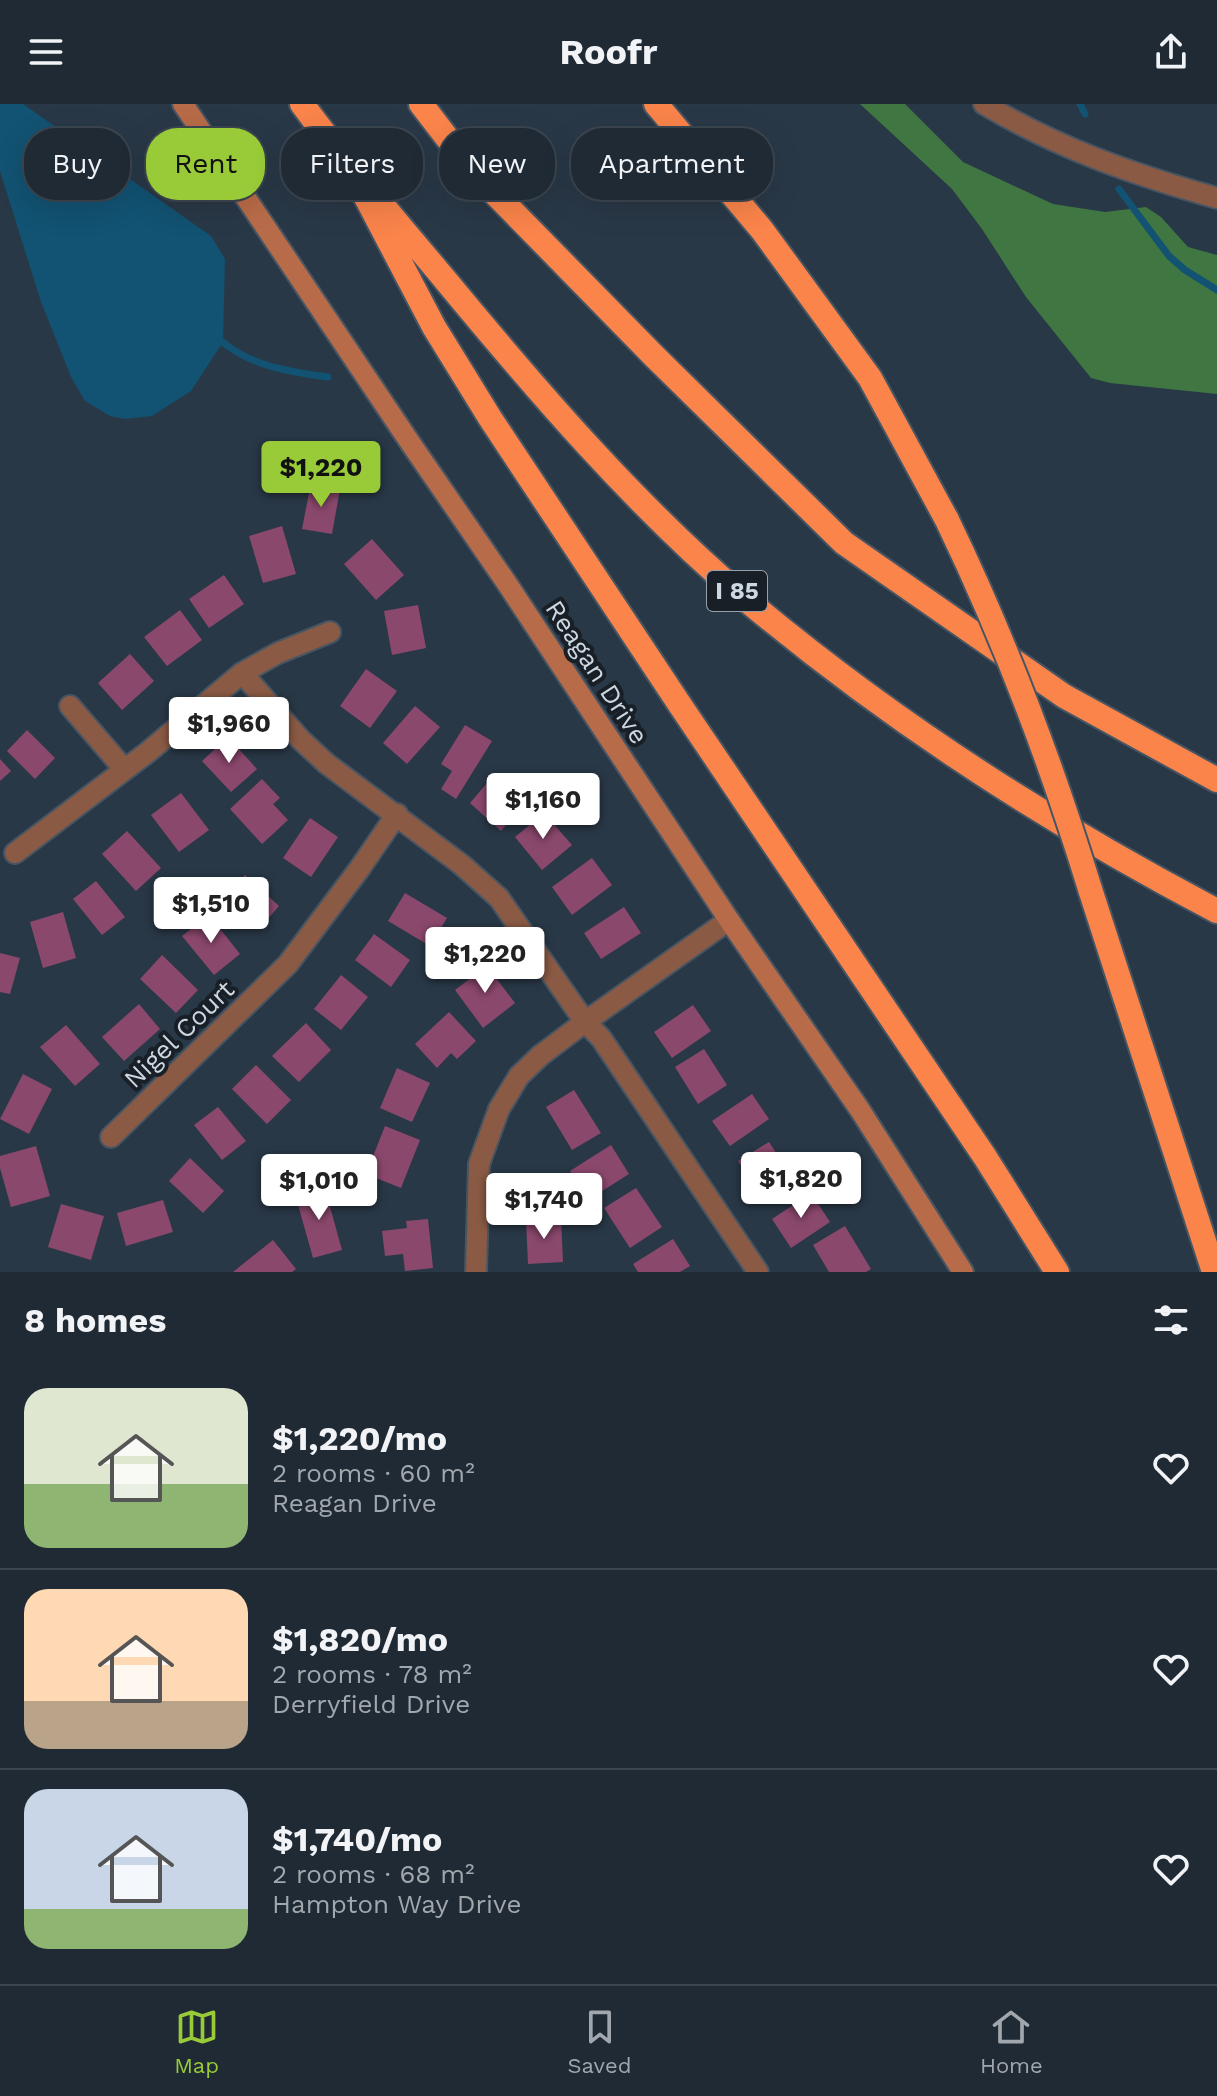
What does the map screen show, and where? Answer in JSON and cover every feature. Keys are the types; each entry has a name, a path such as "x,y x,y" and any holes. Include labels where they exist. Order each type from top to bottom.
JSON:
{"highway":[{"name":"I 85","path":"302,104 321,128"},
{"path":"421,104 471,169 654,356 844,543 1064,696 1217,780"},
{"path":"656,104 762,230 870,378 947,520 987,603 1059,788 1214,1272"},
{"path":"367,200 434,327 490,418 985,1157 1057,1272"},
{"name":"I 85","path":"379,200 492,336 618,476 743,596 879,704 985,776 1099,846 1217,911"}],"street":[{"name":"Reagan Drive","path":"183,104 506,582 729,920 860,1110 963,1272"},
{"path":"984,104 1077,152 1144,178 1217,198"},
{"path":"15,853 242,673 278,653 330,632"},
{"path":"242,673 300,739 327,764 397,814 499,898 585,1022 601,1038 758,1272"},
{"path":"70,706 124,769"},
{"name":"Nigel Court","path":"111,1137 288,964 397,814"},
{"path":"476,1272 479,1164 488,1133 519,1076 585,1022 729,920"}],"green space":[{"path":"860,104 905,104 963,162 1053,204 1105,212 1146,207 1161,217 1188,247 1217,255 1217,394 1110,383 1091,378 1026,297 952,189"}],"water":[{"path":"0,104 23,104 57,128 24,128 24,200 130,200 130,179 146,190 146,200 160,200 211,236 225,259 223,342 191,391 152,416 125,419 110,416 85,401 71,377 41,302 0,171"}],"building":[{"path":"311,483 340,489 332,534 302,529"},
{"path":"282,526 296,574 263,583 249,536"},
{"path":"372,539 404,575 376,600 344,564"},
{"path":"224,575 244,604 209,628 189,599"},
{"path":"418,605 426,648 392,655 384,611"},
{"path":"180,610 202,640 167,666 144,637"},
{"path":"130,654 154,681 122,710 98,683"},
{"path":"366,669 397,691 370,728 340,706"},
{"path":"415,706 440,727 407,764 383,743"},
{"path":"465,725 492,741 456,799 441,789 452,771 441,764"},
{"path":"27,730 55,758 35,779 7,751"},
{"path":"228,737 257,769 231,792 202,761"},
{"path":"0,759 11,771 0,781"},
{"path":"493,776 524,803 501,831 470,803"},
{"path":"262,779 280,798 273,804 288,820 262,844 230,809"},
{"path":"181,793 209,830 179,852 151,815"},
{"path":"544,813 572,845 542,870 515,837"},
{"path":"310,818 338,837 311,877 283,858"},
{"path":"127,831 161,868 136,891 102,854"},
{"path":"592,858 612,885 572,915 552,887"},
{"path":"245,875 279,906 259,929 224,898"},
{"path":"96,881 125,917 102,935 73,899"},
{"path":"405,893 447,918 430,946 388,921"},
{"path":"624,907 641,933 601,959 584,933"},
{"path":"63,912 76,958 43,968 30,922"},
{"path":"209,915 240,954 214,975 182,936"},
{"path":"374,934 410,960 391,987 355,960"},
{"path":"0,953 20,958 10,994 0,992"},
{"path":"162,955 198,990 176,1013 140,979"},
{"path":"493,961 502,974 496,978 515,1003 483,1028 455,990"},
{"path":"341,975 368,997 341,1030 314,1009"},
{"path":"139,1004 160,1029 124,1061 102,1037"},
{"path":"693,1005 711,1031 672,1058 654,1032"},
{"path":"449,1012 476,1041 457,1059 451,1053 437,1068 415,1044"},
{"path":"306,1023 331,1050 299,1082 272,1056"},
{"path":"66,1025 100,1064 75,1086 40,1047"},
{"path":"704,1049 727,1085 698,1104 675,1067"},
{"path":"256,1065 291,1100 267,1124 232,1089"},
{"path":"397,1068 430,1083 412,1122 380,1108"},
{"path":"23,1074 52,1089 29,1134 0,1119"},
{"path":"574,1090 601,1133 572,1150 546,1107"},
{"path":"752,1094 769,1119 730,1146 712,1121"},
{"path":"218,1107 246,1141 222,1160 194,1125"},
{"path":"385,1126 420,1140 401,1188 366,1174"},
{"path":"769,1142 792,1177 761,1197 738,1161"},
{"path":"611,1145 629,1174 588,1200 570,1171"},
{"path":"36,1146 50,1196 11,1207 0,1168 0,1156"},
{"path":"190,1158 224,1191 203,1213 169,1181"},
{"path":"324,1185 342,1250 313,1258 295,1194"},
{"path":"636,1188 662,1227 630,1248 604,1208"},
{"path":"811,1193 830,1222 791,1248 772,1219"},
{"path":"163,1200 173,1232 126,1246 117,1213"},
{"path":"61,1204 104,1216 91,1260 48,1247"},
{"path":"561,1218 563,1262 528,1264 526,1220"},
{"path":"428,1219 433,1268 405,1271 403,1254 385,1256 382,1231 407,1228 406,1221"},
{"path":"845,1226 871,1269 866,1272 829,1272 813,1245"},
{"path":"673,1239 690,1266 680,1272 638,1272 633,1264"},
{"path":"273,1240 296,1269 292,1272 233,1272"}],"waterway":[{"path":"1080,104 1085,114"},
{"path":"1119,189 1169,256 1217,290"},
{"path":"218,338 256,361 284,370 328,377"}]}
